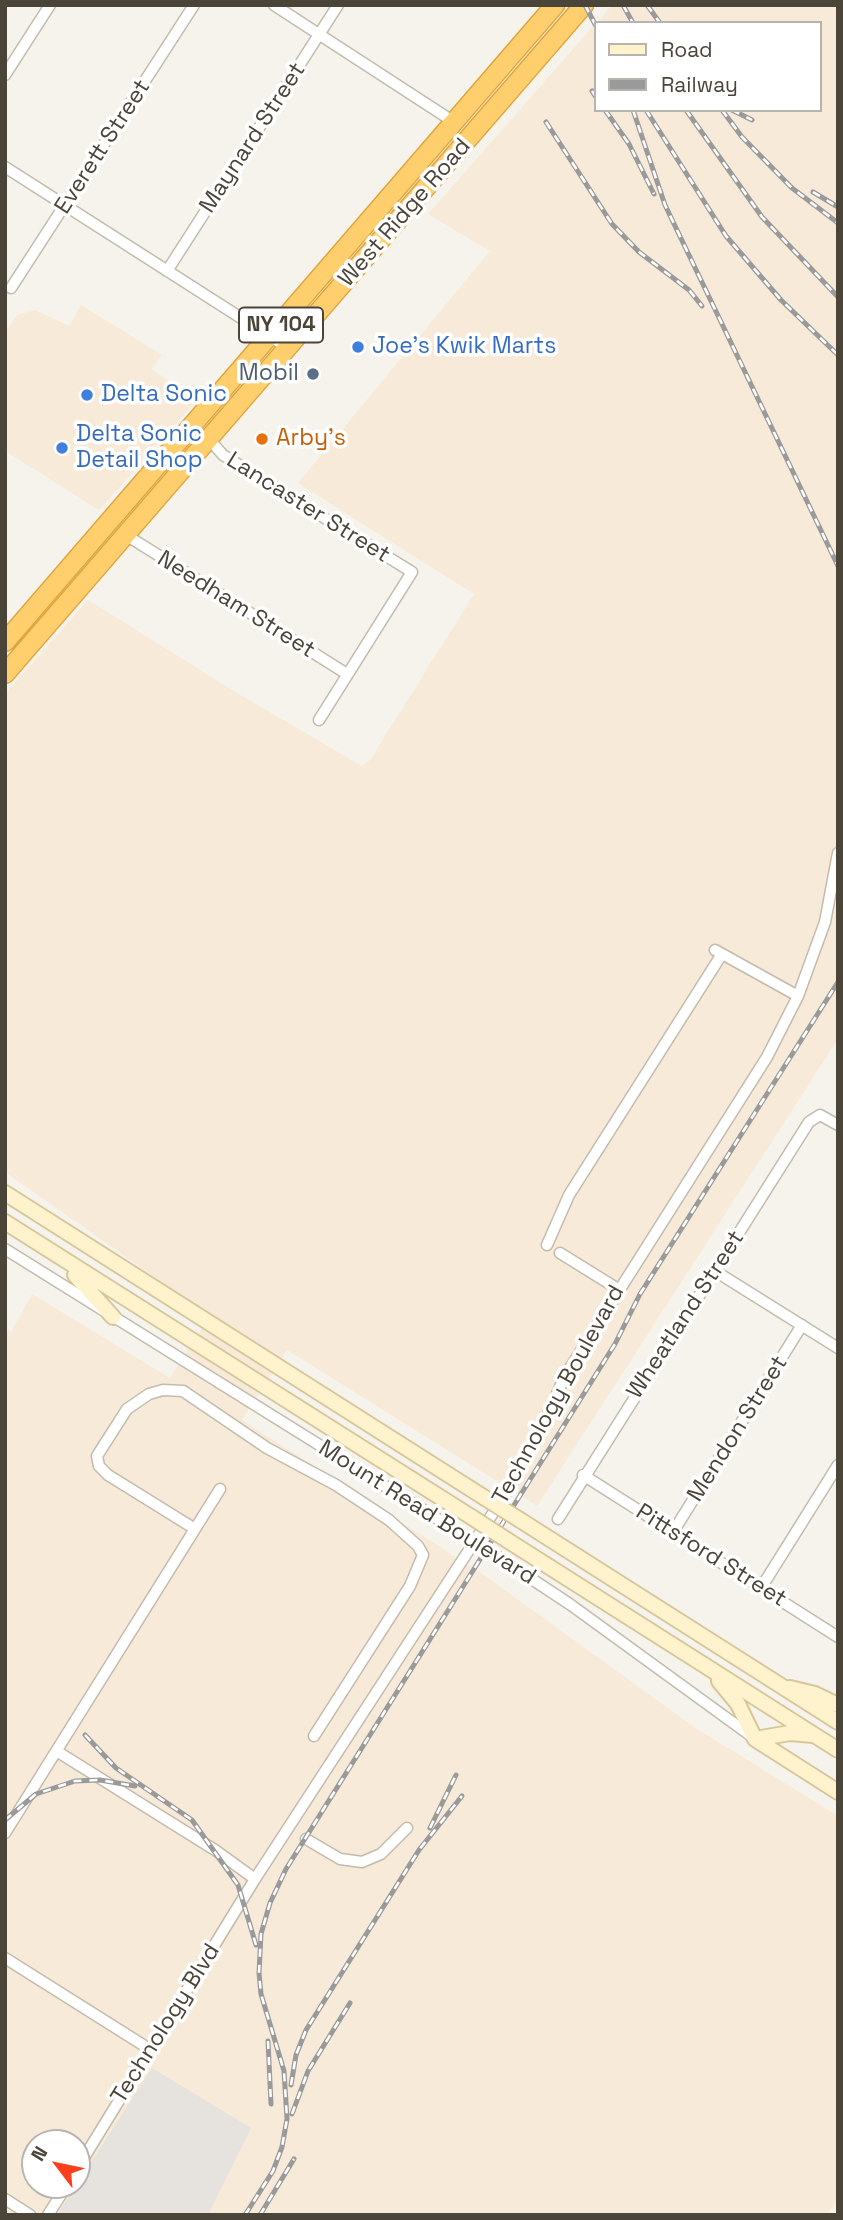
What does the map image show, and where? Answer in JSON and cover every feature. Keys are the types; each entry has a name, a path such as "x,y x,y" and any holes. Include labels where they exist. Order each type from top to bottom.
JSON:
{"highway":[{"name":"West Ridge Road","path":"5,642 555,5"},
{"name":"West Ridge Road","path":"5,674 584,5"}],"main road":[{"name":"Mount Read Boulevard","path":"5,1194 838,1722"},
{"name":"Mount Read Boulevard","path":"5,1222 45,1250 838,1749"},
{"path":"45,1250 82,1282 113,1317"},
{"path":"695,1660 726,1687 738,1703 755,1739 790,1734 814,1735"},
{"path":"776,1684 815,1694 838,1705"},
{"name":"Mount Read Boulevard","path":"755,1739 838,1792"}],"street":[{"path":"5,75 50,5"},
{"name":"Everett Street","path":"11,288 194,5"},
{"path":"274,5 454,122"},
{"name":"Maynard Street","path":"167,271 338,5"},
{"path":"5,167 288,348"},
{"name":"Lancaster Street","path":"208,439 223,455 412,572 347,674"},
{"name":"Needham Street","path":"126,535 347,674"},
{"path":"318,720 347,674"},
{"name":"Technology Boulevard","path":"255,1880 508,1490 539,1434 565,1376 766,1056 798,996 825,922 838,853"},
{"path":"547,1245 569,1195 718,952 798,996"},
{"name":"Wheatland Street","path":"558,1519 583,1475 809,1122 817,1115 838,1125"},
{"name":"Mount Read Boulevard","path":"5,1249 497,1556 571,1605 755,1739"},
{"path":"560,1253 618,1289"},
{"path":"715,1270 838,1348"},
{"name":"Mendon Street","path":"673,1532 802,1325"},
{"path":"195,1529 108,1475 99,1466 97,1456 127,1409 149,1394 163,1390 183,1391 267,1448 349,1493 389,1520 418,1546 423,1555 410,1586 314,1736"},
{"path":"761,1588 838,1465"},
{"name":"Pittsford Street","path":"583,1475 838,1637"},
{"path":"5,1833 220,1489"},
{"path":"58,1752 215,1850 255,1880"},
{"path":"306,1839 340,1859 362,1862 381,1854 407,1828"},
{"name":"Technology Blvd","path":"91,2146 255,1880"},
{"path":"5,1958 151,2050"},
{"path":"5,2199 30,2215"},
{"path":"48,2215 58,2199"}],"shaded area":[{"path":"612,5 838,5 838,1039 537,1506 287,1350 242,1420 487,1577 694,1727 838,1816 838,2197 827,2215 5,2215 5,1329 11,1332 32,1294 170,1378 210,1316 5,1172 5,694 88,600 232,690 362,766 370,760 474,594 298,483 490,251 428,214 594,25 594,112 822,112 822,21 599,21"},
{"name":"Delta Sonic","path":"81,305 162,355 152,369 196,401 99,510 5,451 5,332 17,315 35,310 69,326"},
{"path":"152,2068 251,2128 208,2215 57,2215 67,2199 91,2199 91,2162"}],"railway":[{"path":"585,5 594,22"},
{"path":"623,5 632,21"},
{"path":"647,5 659,21"},
{"path":"606,112 629,144 654,194"},
{"path":"634,112 665,205 838,566"},
{"path":"647,112 726,236 781,300 838,355"},
{"path":"687,112 762,217 838,297"},
{"path":"723,112 742,137 792,188 838,223"},
{"path":"736,112 752,120"},
{"path":"546,122 612,224 639,252 689,290 702,306"},
{"path":"813,192 838,207"},
{"path":"245,2215 273,2171 282,2147 287,2119 284,2071 261,1994 259,1973 261,1934 270,1903 286,1869 615,1344 640,1294 838,982"},
{"path":"85,1735 116,1768 192,1820 238,1885 256,1945"},
{"path":"430,1828 456,1775"},
{"path":"5,1820 36,1794 75,1781 100,1780 135,1786"},
{"path":"291,2085 296,2055 306,2030 419,1850 462,1796"},
{"path":"292,2114 308,2071 350,2003"},
{"path":"268,2041 271,2104"},
{"path":"260,2215 294,2159"}],"place":[{"name":"Joe's Kwik Marts","path":"358,347"},
{"name":"Mobil","path":"313,374"},
{"name":"Delta Sonic","path":"87,395"},
{"name":"Arby's","path":"262,439"},
{"name":"Delta Sonic Detail Shop","path":"62,448"}]}
